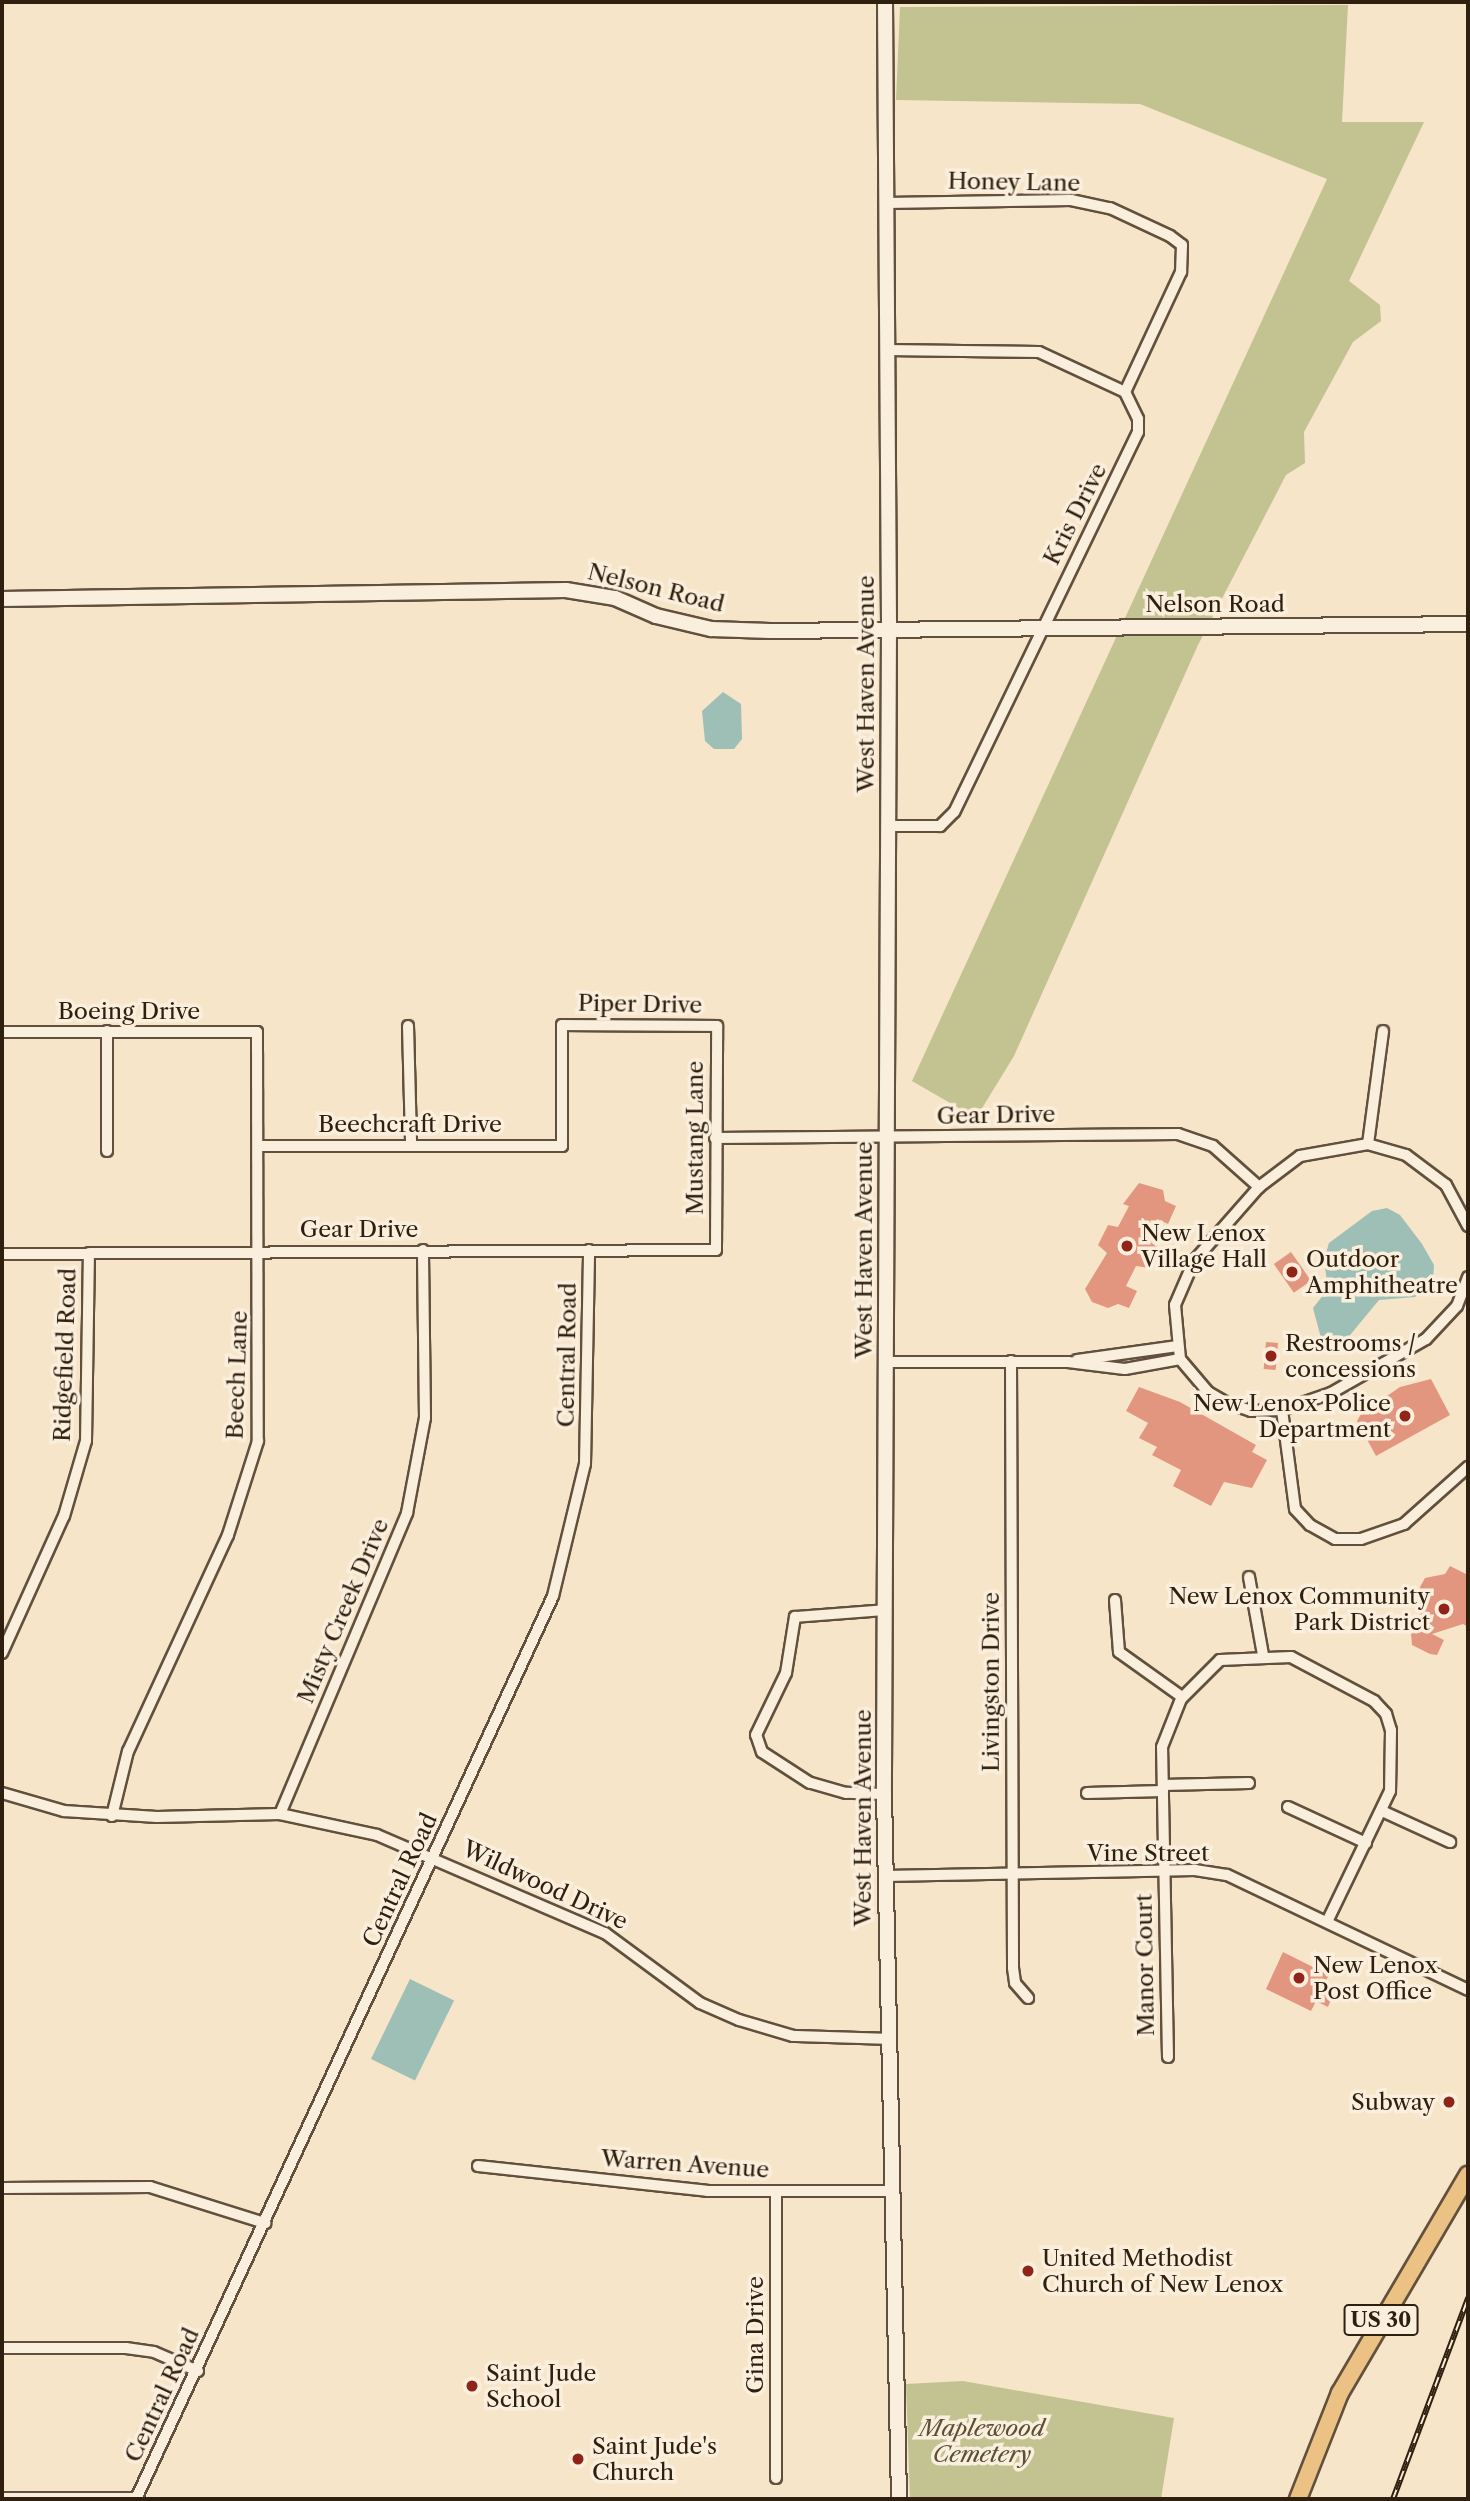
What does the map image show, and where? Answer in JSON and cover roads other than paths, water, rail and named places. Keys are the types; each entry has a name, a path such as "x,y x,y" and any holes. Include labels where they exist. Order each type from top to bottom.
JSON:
{"main road":[{"name":"US 30","path":"1298,2499 1340,2393 1468,2175"}],"street":[{"name":"West Haven Avenue","path":"885,2 889,629 884,1794 889,2191 899,2499"},
{"name":"Honey Lane","path":"886,202 1071,200 1110,208 1170,236 1182,246 1181,272 1125,392"},
{"path":"887,351 1039,352 1125,392"},
{"name":"Kris Drive","path":"888,826 940,826 954,812 1039,628 1138,432 1135,405 1125,392"},
{"name":"Nelson Road","path":"2,598 566,590 615,598 710,629 1468,624"},
{"name":"Piper Drive","path":"562,1146 562,1025 717,1026"},
{"path":"408,1026 411,1144"},
{"name":"Mustang Lane","path":"716,1250 717,1026"},
{"path":"107,1031 107,1151"},
{"path":"1368,1144 1383,1031"},
{"name":"Boeing Drive","path":"2,1032 257,1032"},
{"name":"Beech Lane","path":"112,1816 128,1751 228,1535 254,1463 261,1397 257,1032"},
{"name":"Gear Drive","path":"715,1138 1178,1134 1213,1146 1259,1187"},
{"path":"1468,1225 1456,1196 1406,1155 1368,1144 1300,1156 1259,1187 1185,1277 1175,1305 1180,1359 1208,1392 1227,1403 1251,1411 1282,1410 1331,1393 1426,1339 1457,1306 1468,1277"},
{"name":"Beechcraft Drive","path":"259,1146 562,1146"},
{"path":"1456,1196 1468,1197"},
{"name":"Gear Drive","path":"2,1254 260,1250 716,1250"},
{"name":"Misty Creek Drive","path":"280,1814 407,1513 425,1418 423,1250"},
{"name":"Central Road","path":"136,2498 198,2371 553,1596 568,1548 588,1418 589,1250"},
{"name":"Ridgefield Road","path":"2,1653 64,1516 86,1441 89,1253"},
{"path":"1068,1362 1178,1346"},
{"path":"886,1362 1068,1362 1125,1369 1180,1359"},
{"name":"Livingston Drive","path":"1011,1361 1013,1968 1015,1983 1028,1998"},
{"path":"1282,1410 1295,1509 1310,1525 1335,1539 1361,1539 1404,1524 1468,1467"},
{"path":"1249,1577 1264,1655"},
{"path":"1115,1600 1119,1652 1182,1696 1220,1660 1264,1655 1291,1657 1374,1701 1386,1714 1392,1776 1382,1811 1327,1922"},
{"path":"884,1794 846,1793 810,1783 762,1752 756,1735 786,1674 795,1617 886,1610"},
{"name":"Manor Court","path":"1168,2057 1162,1747 1182,1696"},
{"path":"1087,1793 1249,1783"},
{"name":"Wildwood Drive","path":"2,1793 64,1811 112,1816 280,1814 377,1835 435,1856 605,1933 700,2003 739,2020 793,2036 887,2039"},
{"path":"1287,1807 1366,1843"},
{"path":"1382,1811 1450,1842"},
{"name":"Vine Street","path":"885,1875 1164,1871 1227,1875 1468,1990"},
{"name":"Warren Avenue","path":"478,2165 708,2191 889,2191"},
{"path":"2,2188 150,2187 265,2223"},
{"name":"Gina Drive","path":"776,2193 776,2478"},
{"path":"2,2348 126,2348 154,2352 198,2371"},
{"path":"2,2498 136,2498"}],"water":[{"path":"723,692 741,704 742,739 734,749 714,749 705,741 702,711"},
{"path":"1387,1208 1400,1215 1422,1244 1434,1265 1433,1280 1415,1297 1379,1300 1346,1340 1321,1338 1313,1308 1328,1289 1324,1260 1329,1243 1372,1211"},
{"path":"410,1979 454,2000 415,2080 371,2059"}],"railway":[{"path":"1393,2499 1468,2298"}],"place":[{"name":"New Lenox Village Hall","path":"1127,1246"},
{"name":"Outdoor Amphitheatre","path":"1292,1272"},
{"name":"Restrooms / concessions","path":"1271,1356"},
{"name":"New Lenox Police Department","path":"1405,1416"},
{"name":"New Lenox Community Park District","path":"1444,1609"},
{"name":"New Lenox Post Office","path":"1299,1978"},
{"name":"Subway","path":"1449,2102"},
{"name":"United Methodist Church of New Lenox","path":"1028,2271"},
{"name":"Saint Jude School","path":"472,2386"},
{"name":"Saint Jude's Church","path":"578,2459"}],"park label":[{"name":"Maplewood Cemetery","path":"982,2441"}]}
